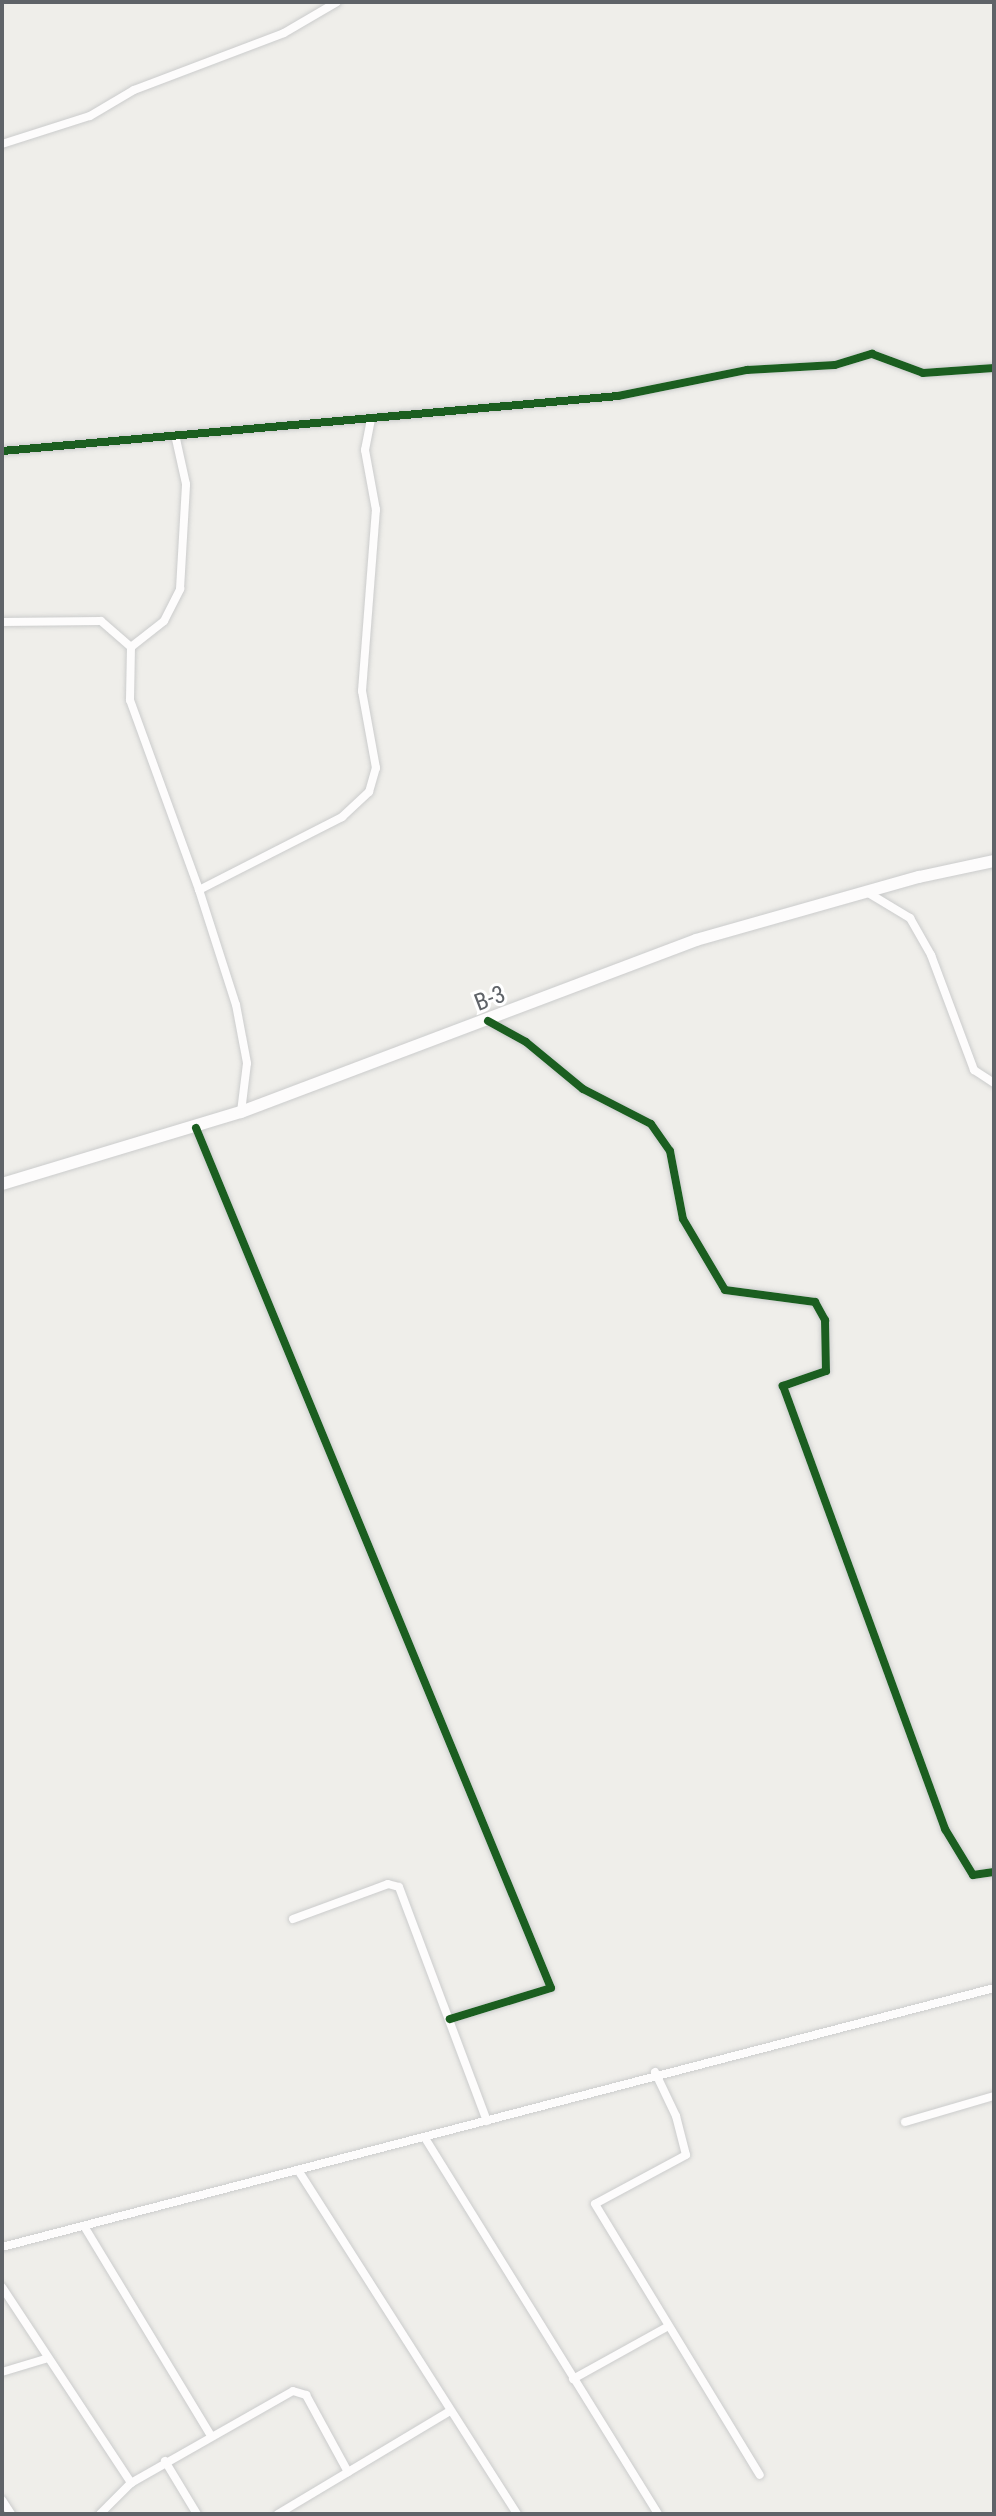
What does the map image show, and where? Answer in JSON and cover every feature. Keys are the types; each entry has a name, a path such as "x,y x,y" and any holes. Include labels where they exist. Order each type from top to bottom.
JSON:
{"main road":[{"name":"B-3","path":"2,1184 196,1128 488,1021 696,940 870,894 919,877 994,861"}],"street":[{"path":"2,144 90,116 134,90 284,33 337,2"},
{"path":"2,451 176,439 618,396 747,370 803,371 872,354 923,373 994,368"},
{"path":"199,890 277,853 306,831 342,817 369,792 376,768 362,691 376,510 365,450 371,418"},
{"path":"131,647 164,621 180,589 186,484 176,439"},
{"path":"2,622 101,621 131,647"},
{"path":"131,647 130,700 199,890 236,1005 247,1063 241,1112"},
{"path":"870,894 910,918 931,955 974,1070 994,1083"},
{"path":"488,1021 526,1042 583,1089 651,1124 670,1151 683,1219 725,1290 815,1302 825,1320 826,1371 783,1386 945,1829 973,1875 994,1872"},
{"path":"196,1128 551,1988 450,2019"},
{"path":"293,1919 388,1884 399,1887 487,2121"},
{"path":"2,2247 425,2138 655,2072 994,1988"},
{"path":"655,2072 676,2116 686,2155 595,2204 667,2327 760,2475"},
{"path":"905,2122 994,2096"},
{"path":"425,2138 658,2514"},
{"path":"298,2170 517,2514"},
{"path":"84,2226 211,2436"},
{"path":"2,2287 45,2359 131,2483"},
{"path":"573,2379 667,2327"},
{"path":"2,2372 45,2359"},
{"path":"100,2514 131,2483 165,2461 301,2391 348,2472"},
{"path":"278,2514 450,2411"},
{"path":"165,2461 197,2514"},
{"path":"2,2500 11,2514"}],"cycle path":[{"path":"2,451 618,396 747,370 835,365 872,354 923,373 994,368"},
{"path":"488,1021 526,1042 583,1089 651,1124 670,1151 683,1219 725,1290 815,1302 825,1320 826,1371 783,1386 945,1829 973,1875 994,1872"},
{"path":"196,1128 551,1988 450,2019"}]}
